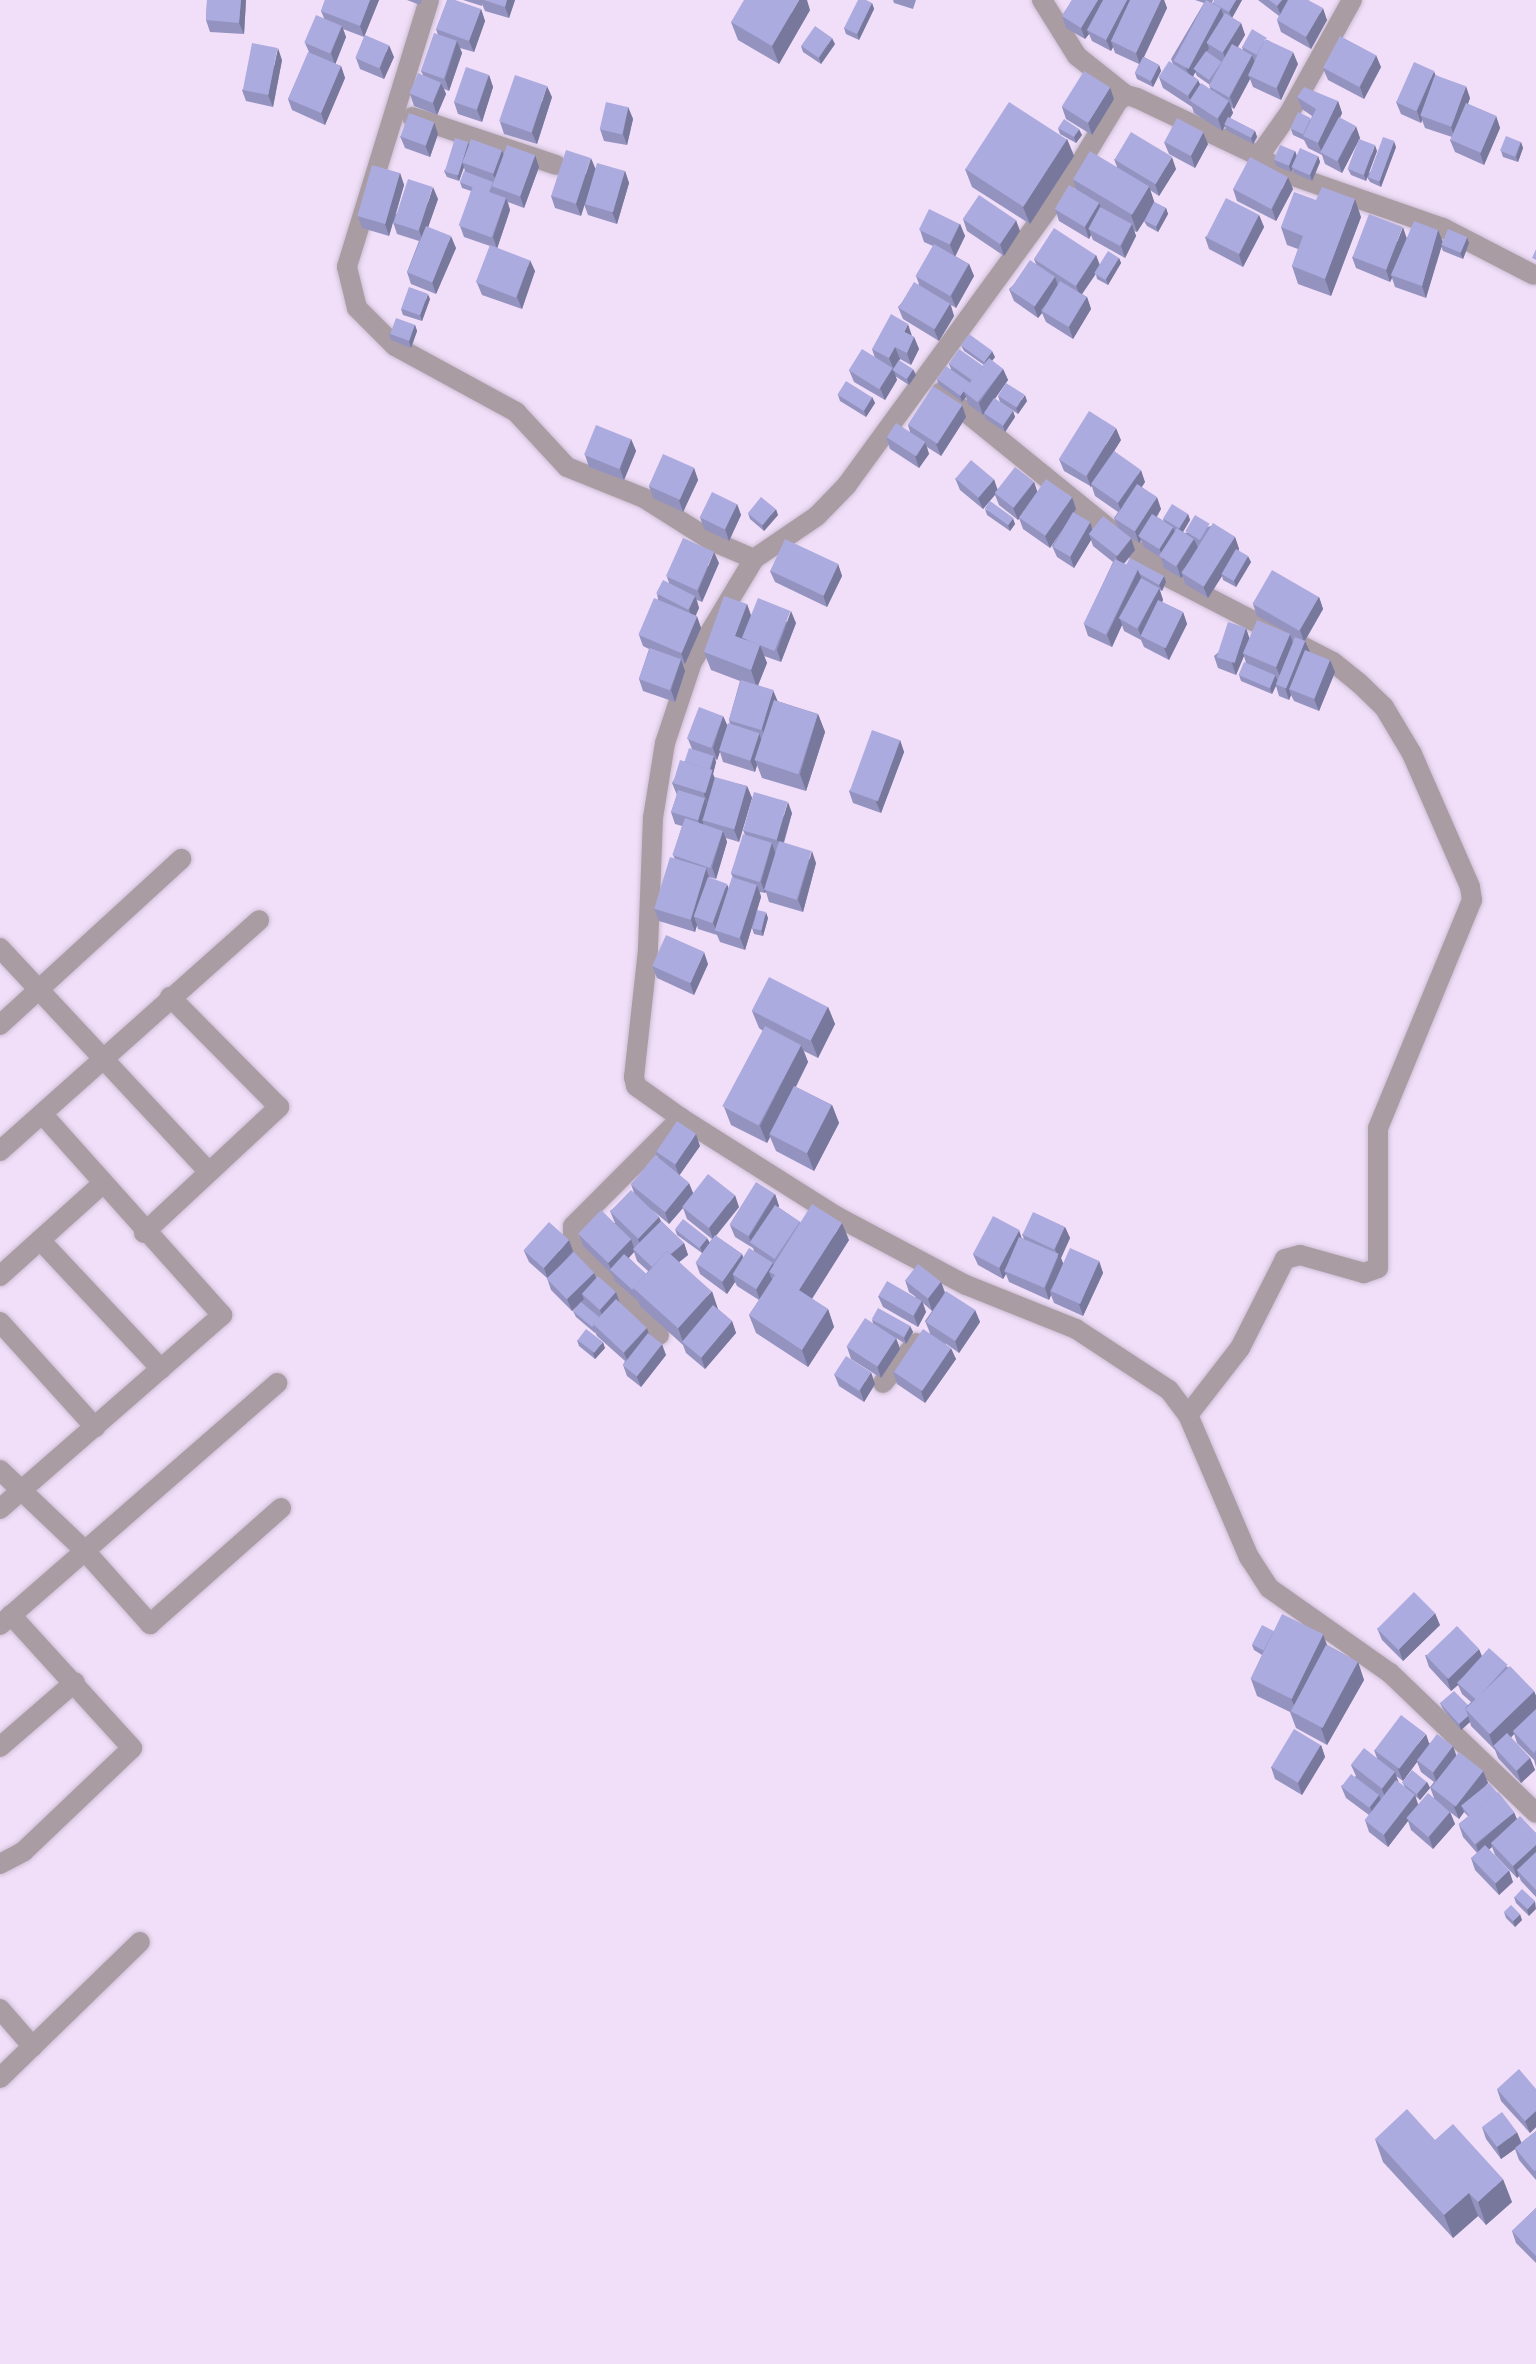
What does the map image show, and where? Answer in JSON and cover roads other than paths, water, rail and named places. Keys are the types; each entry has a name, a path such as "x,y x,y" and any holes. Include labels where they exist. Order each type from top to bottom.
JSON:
{"street":[{"path":"429,0 347,267 350,294 366,321 395,346 448,379 516,412 567,467 644,498 712,541 754,559"},
{"path":"1042,0 1077,56 1126,95 1259,156 1282,172 1443,228 1534,275"},
{"path":"1259,156 1290,112 1352,0"},
{"path":"1126,95 924,381 832,503 754,559 686,677 665,743 653,818 648,950 634,1077 636,1086 836,1216 966,1285 1087,1336 1169,1390 1188,1415 1249,1557 1269,1588 1390,1673 1536,1813"},
{"path":"394,111 556,165"},
{"path":"924,381 981,421 1170,578 1333,662 1358,682 1384,707 1412,754 1470,887 1472,900 1378,1128 1378,1268 1364,1273 1300,1255 1285,1259 1240,1348 1188,1415"},
{"path":"0,1025 181,859"},
{"path":"0,1151 259,920"},
{"path":"0,948 102,1061 209,1172"},
{"path":"144,1233 279,1107 170,997"},
{"path":"0,1509 222,1315 101,1185 42,1114"},
{"path":"659,1335 573,1236 573,1226 681,1118"},
{"path":"0,1276 101,1185"},
{"path":"40,1240 161,1369"},
{"path":"947,1304 966,1285"},
{"path":"0,1322 95,1427"},
{"path":"883,1383 928,1329"},
{"path":"0,1864 24,1851 132,1748 75,1682 6,1620 277,1383"},
{"path":"0,1470 85,1551 150,1624 281,1508"},
{"path":"0,1747 75,1682"},
{"path":"0,2078 140,1942"},
{"path":"0,2009 33,2047"}]}
